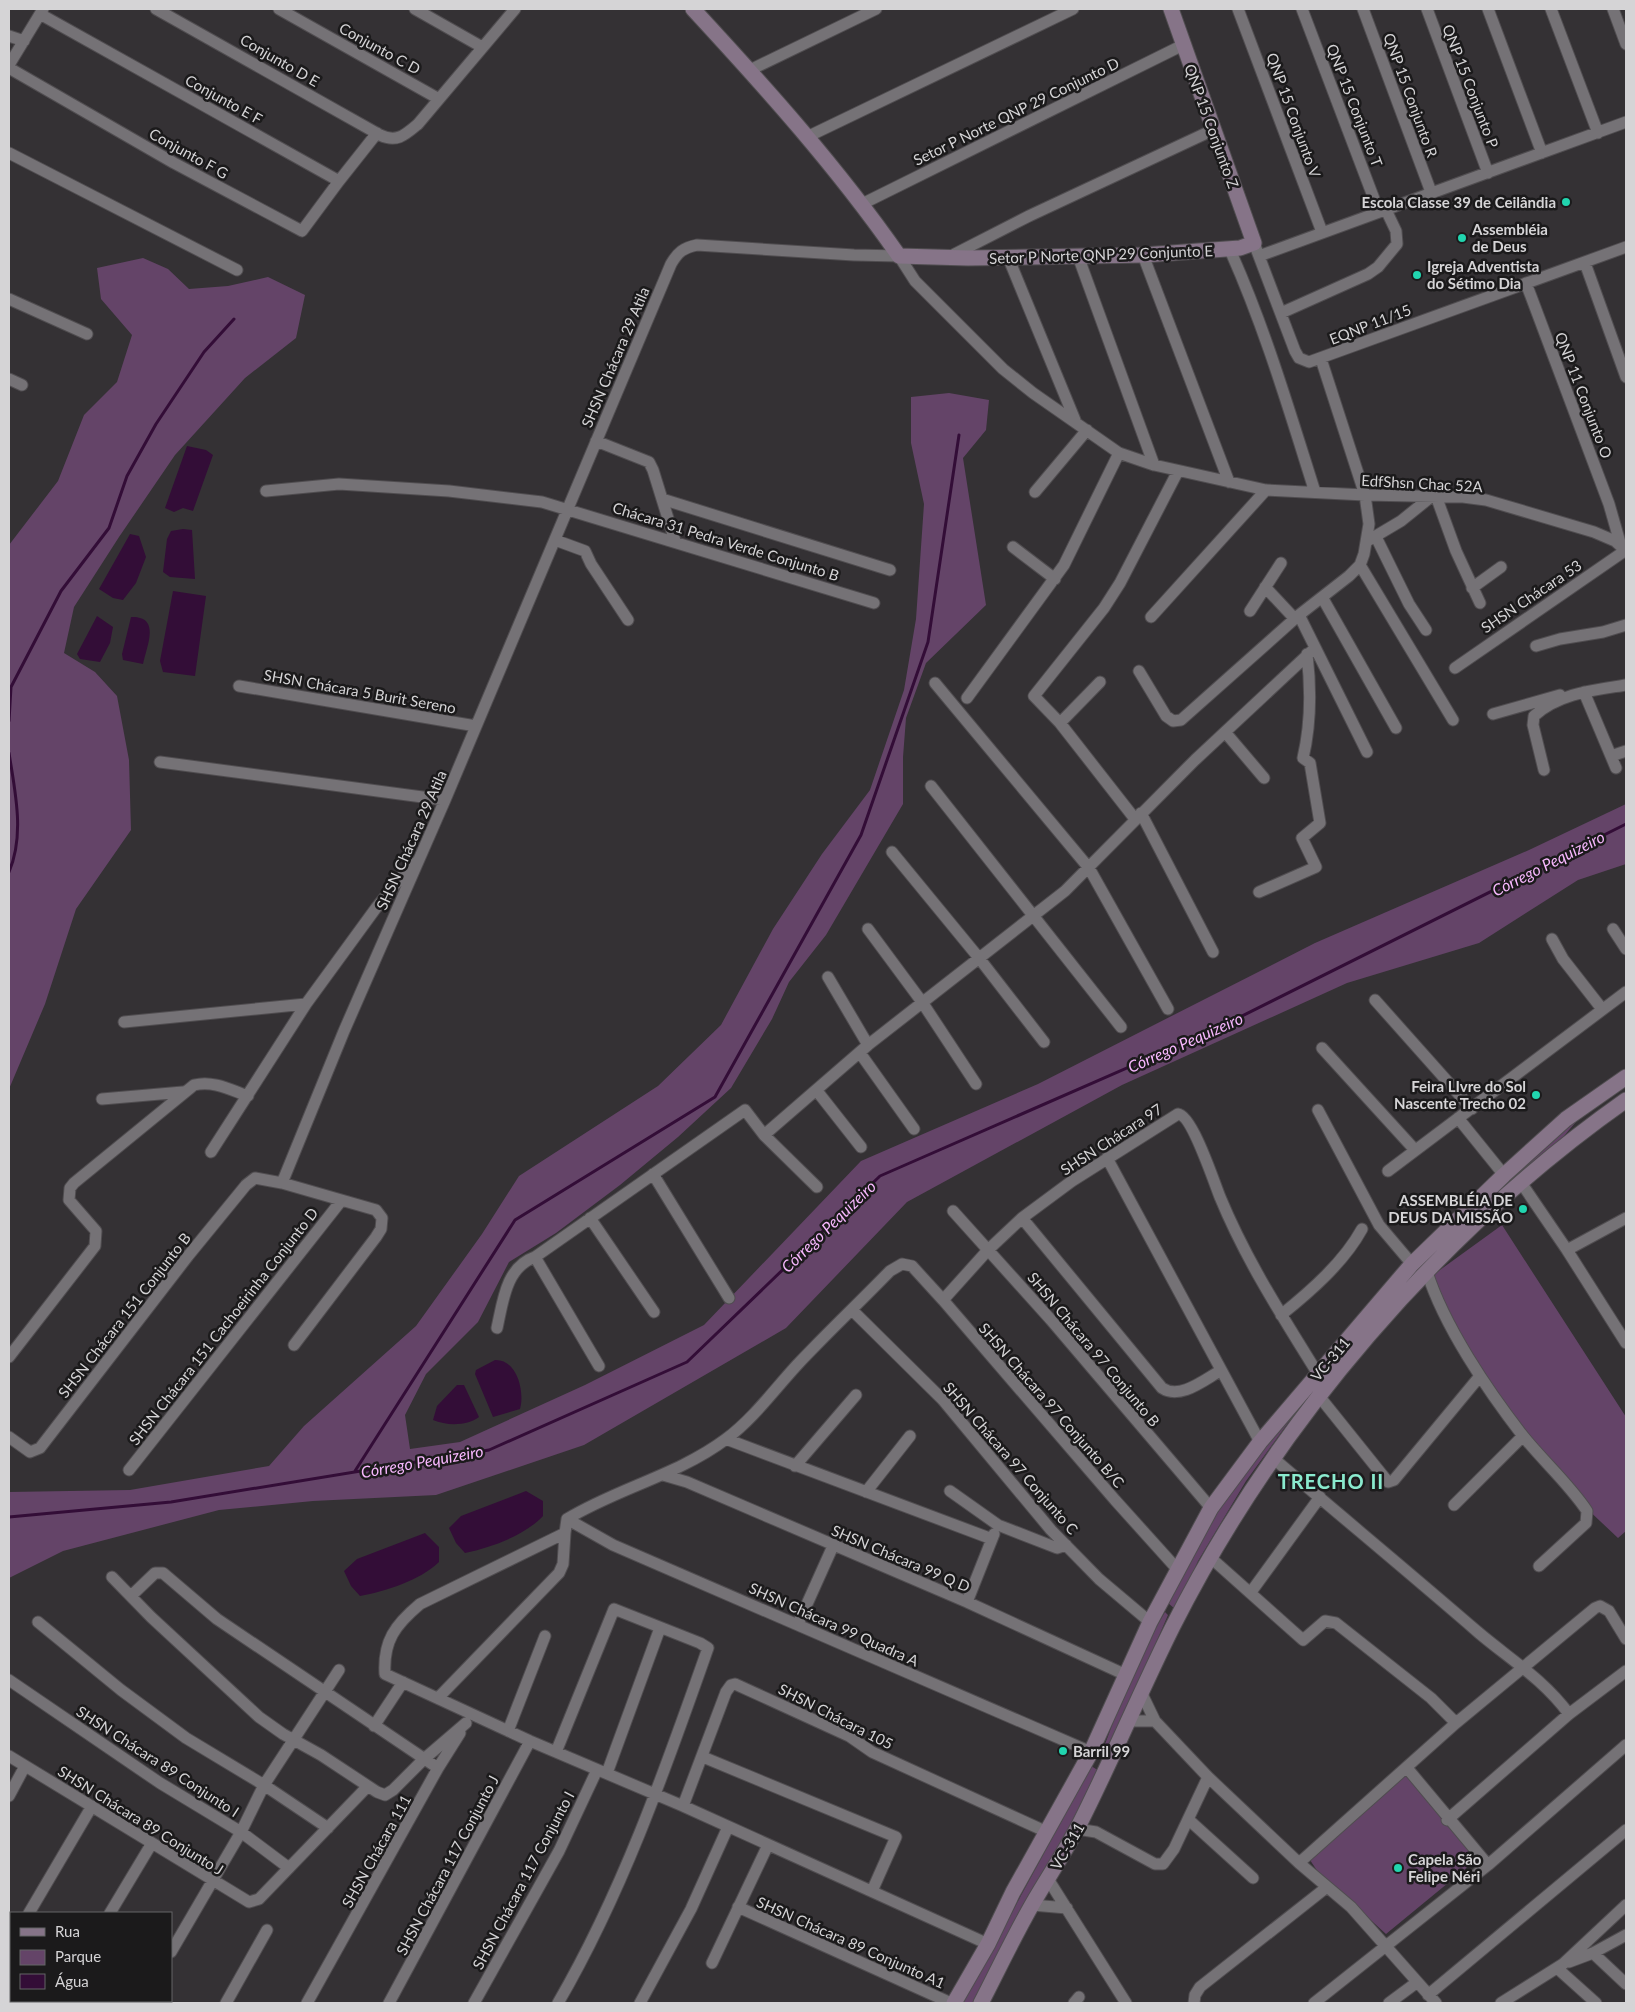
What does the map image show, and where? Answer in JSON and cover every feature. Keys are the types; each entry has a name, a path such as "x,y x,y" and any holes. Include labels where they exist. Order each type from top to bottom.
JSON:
{"main road":[{"path":"693,9 808,136 862,204 899,256"},
{"name":"QNP 15 Conjunto Z","path":"1171,9 1257,250"},
{"name":"Setor P Norte QNP 29 Conjunto E","path":"899,256 947,258 1143,255 1257,250"},
{"path":"1620,1081 1624,1102"},
{"name":"VC-311","path":"952,2003 988,1944 1012,1892 1091,1752 1153,1616 1211,1508 1260,1442 1412,1264 1504,1175 1566,1119 1620,1081"},
{"name":"VC-311","path":"982,2001 1032,1905 1077,1829 1130,1721 1173,1626 1211,1558 1274,1458 1319,1396 1427,1272 1471,1226 1520,1181 1571,1140 1624,1102"},
{"path":"1153,1616 1164,1608 1171,1611 1175,1618 1173,1626"},
{"path":"1091,1752 1095,1764 1101,1768 1110,1762"},
{"path":"968,1978 975,1971 986,1970 988,1974 982,2001"}],"street":[{"name":"Conjunto D E","path":"156,9 389,139 403,137 440,99"},
{"name":"Conjunto C D","path":"279,9 440,99"},
{"path":"415,9 482,48"},
{"path":"440,99 515,9"},
{"path":"750,70 876,9"},
{"path":"808,136 1073,9"},
{"name":"QNP 15 Conjunto V","path":"1238,9 1322,232"},
{"name":"QNP 15 Conjunto T","path":"1302,9 1383,211"},
{"name":"QNP 15 Conjunto R","path":"1363,9 1431,192"},
{"name":"QNP 15 Conjunto P","path":"1427,9 1488,173"},
{"path":"1488,9 1542,153"},
{"path":"1551,9 1598,133"},
{"path":"1613,9 1626,44"},
{"path":"9,66 42,12"},
{"name":"Conjunto E F","path":"42,12 339,181"},
{"path":"9,36 24,41"},
{"name":"Setor P Norte QNP 29 Conjunto D","path":"862,204 1183,45"},
{"name":"Conjunto F G","path":"9,66 174,163 302,231 339,181"},
{"path":"1426,630 1408,604 1372,538 1365,495 1321,359 1309,362 1300,358 1257,250 1322,232 1383,211 1626,122"},
{"name":"Setor P Norte QNP 29 Conjunto E","path":"947,258 1029,216 1213,130"},
{"path":"339,181 377,133"},
{"path":"9,153 237,270"},
{"path":"1281,313 1368,274 1378,267 1397,244 1396,231 1383,211"},
{"name":"SHSN Chácara 29 Atila","path":"282,1184 344,1031 445,800 596,441 678,252 697,245 854,256 899,256"},
{"name":"EQNP 11/15","path":"1321,359 1626,247"},
{"path":"1230,250 1246,284 1315,492"},
{"path":"1143,255 1229,482"},
{"name":"EdfShsn Chac 52A","path":"899,256 915,281 1004,369 1033,393 1119,453 1154,465 1266,490 1434,496 1486,500 1594,532 1625,550"},
{"path":"1078,256 1154,465"},
{"path":"1008,257 1075,421"},
{"path":"1585,263 1626,377"},
{"name":"QNP 11 Conjunto O","path":"1526,284 1625,550"},
{"path":"9,299 88,334"},
{"path":"9,379 22,385"},
{"path":"1035,492 1087,430"},
{"path":"596,441 648,462 653,470 674,541"},
{"path":"967,698 1056,579 1119,453"},
{"path":"1178,471 1120,583 1034,696 1060,723 1138,816 1214,952"},
{"path":"266,491 339,484 379,486 485,494 542,502 568,508"},
{"path":"1151,617 1266,490"},
{"path":"1140,670 1166,716 1173,722 1177,721 1190,713 1297,616 1360,565 1372,538 1401,521 1434,496 1480,603"},
{"path":"662,499 890,570"},
{"name":"Chácara 31 Pedra Verde Conjunto B","path":"568,508 874,603"},
{"path":"555,540 585,551 591,564 628,620"},
{"path":"1013,547 1056,579"},
{"name":"SHSN Chácara 53","path":"1455,668 1625,550"},
{"path":"1250,611 1281,563"},
{"path":"1360,565 1453,720"},
{"path":"1472,588 1501,567"},
{"path":"1265,587 1297,616 1311,651 1368,752"},
{"path":"1322,597 1396,728"},
{"path":"1536,646 1560,639 1603,632 1626,625"},
{"path":"764,1135 864,1049 1089,868 1138,816 1311,651"},
{"path":"1259,892 1316,867 1302,838 1320,824 1310,763 1303,758 1308,729 1311,651"},
{"path":"1060,723 1100,682"},
{"path":"935,683 1089,868 1168,1009"},
{"path":"1544,770 1533,725 1534,716 1569,696 1626,685"},
{"name":"SHSN Chácara 5 Burit Sereno","path":"239,686 476,726"},
{"path":"1584,692 1616,768"},
{"path":"1493,714 1557,694 1569,696"},
{"path":"1225,732 1264,778"},
{"path":"1611,756 1626,751"},
{"path":"160,762 445,800"},
{"path":"931,786 1034,914 1121,1027"},
{"path":"211,1152 306,1004 376,908 422,852"},
{"path":"892,852 979,958 1044,1042"},
{"path":"868,928 922,1002 976,1084"},
{"path":"1613,928 1626,949"},
{"path":"1552,939 1563,960 1602,1009"},
{"path":"828,977 864,1049 914,1129"},
{"path":"1388,1172 1626,992"},
{"path":"1375,1000 1472,1109"},
{"path":"124,1022 306,1004"},
{"path":"1322,1048 1415,1150"},
{"path":"9,1357 92,1253 97,1238 96,1231 71,1204 68,1194 70,1188 183,1092 204,1082 248,1096"},
{"path":"818,1090 861,1147"},
{"path":"102,1099 183,1092"},
{"path":"497,1328 509,1281 515,1269 521,1263 535,1257 745,1110 764,1135 817,1187"},
{"path":"1318,1110 1379,1225 1412,1264"},
{"name":"SHSN Chácara 97","path":"943,1300 988,1250 1022,1218 1107,1158 1174,1115 1184,1116 1198,1141 1250,1264 1318,1374"},
{"path":"1458,1118 1504,1175"},
{"path":"1107,1158 1220,1371 1260,1442"},
{"path":"653,1174 729,1298"},
{"name":"SHSN Chácara 151 Conjunto B","path":"9,1437 33,1452 40,1448 188,1256 246,1185 255,1178 282,1184"},
{"path":"1520,1181 1567,1250 1626,1343"},
{"path":"282,1184 376,1210 382,1218 381,1229 294,1344"},
{"name":"SHSN Chácara 151 Cachoeirinha Conjunto D","path":"129,1470 341,1201"},
{"name":"SHSN Chácara 97 Conjunto B","path":"953,1211 1211,1508"},
{"path":"590,1218 654,1312"},
{"path":"1022,1218 1162,1388 1171,1393 1180,1392 1220,1371"},
{"path":"1567,1250 1625,1222"},
{"path":"1281,1315 1301,1300 1349,1249 1362,1229"},
{"path":"535,1257 599,1366"},
{"name":"SHSN Chácara 97 Conjunto B/C","path":"852,1310 890,1271 902,1264 912,1266 1114,1500 1178,1570"},
{"path":"1427,1272 1434,1294 1480,1376 1523,1436 1583,1505 1588,1514 1586,1523 1539,1566"},
{"path":"1413,1288 1434,1294"},
{"path":"438,1698 559,1573 563,1564 567,1518 594,1502 663,1475 726,1439 750,1418 852,1310"},
{"name":"SHSN Chácara 97 Conjunto C","path":"852,1310 943,1400 1016,1490 1099,1579 1153,1616"},
{"path":"1319,1396 1388,1482 1394,1480 1480,1376"},
{"path":"795,1466 856,1394"},
{"path":"866,1492 910,1436"},
{"path":"1454,1505 1523,1436"},
{"path":"726,1439 992,1539"},
{"path":"1274,1458 1553,1692 1569,1714"},
{"name":"SHSN Chácara 99 Q D","path":"663,1475 687,1482 967,1602 1126,1675"},
{"path":"950,1491 998,1524 1057,1548 1066,1545"},
{"path":"1251,1592 1320,1498"},
{"name":"SHSN Chácara 99 Quadra A","path":"567,1518 608,1542 1091,1752"},
{"path":"967,1602 998,1524"},
{"path":"565,1533 420,1604 400,1621 390,1639 384,1658 385,1674 438,1698 469,1719 508,1731 683,1806 988,1944"},
{"path":"798,1624 833,1546"},
{"path":"1211,1558 1303,1640 1325,1620 1336,1623 1431,1698 1456,1723"},
{"path":"131,1596 155,1573 162,1573 217,1619 438,1768"},
{"path":"112,1577 259,1717 368,1786 385,1794 389,1793 469,1719"},
{"path":"1299,1862 1456,1723 1589,1612 1600,1606 1605,1608 1626,1639"},
{"path":"556,1752 614,1609 708,1648 656,1795 585,1956 558,2003"},
{"path":"38,1622 121,1690 186,1738 264,1785 328,1828"},
{"name":"SHSN Chácara 117 Conjunto I","path":"474,2003 602,1772 660,1628"},
{"path":"508,1731 545,1636"},
{"path":"172,1950 241,1832 264,1785 292,1739 326,1694 339,1670"},
{"path":"1447,1820 1569,1714 1626,1671"},
{"name":"SHSN Chácara 89 Conjunto I","path":"9,1680 160,1783 241,1832 290,1868"},
{"path":"374,1726 403,1682"},
{"name":"SHSN Chácara 105","path":"683,1806 726,1692 731,1685 735,1684 849,1736 872,1752 1046,1832"},
{"path":"1144,1689 1155,1721 1208,1777 1299,1862 1351,1907 1432,1999 1626,1830"},
{"name":"SHSN Chácara 111","path":"307,2003 438,1768 469,1719"},
{"path":"1130,1721 1155,1721"},
{"name":"SHSN Chácara 117 Conjunto J","path":"389,2003 530,1741"},
{"path":"1314,2003 1488,1865 1626,1745"},
{"name":"SHSN Chácara 89 Conjunto J","path":"9,1756 249,1902 259,1899 290,1868"},
{"path":"703,1757 896,1837 872,1891"},
{"path":"9,1796 25,1766"},
{"path":"1407,1768 1447,1820 1488,1865"},
{"path":"1077,1829 1096,1832 1155,1864 1163,1864 1172,1854 1208,1777"},
{"path":"290,1868 368,1786"},
{"path":"30,1912 92,1806"},
{"path":"1085,1813 1096,1832"},
{"path":"1189,1820 1253,1878"},
{"path":"640,2003 691,1910 728,1827"},
{"path":"111,1912 152,1843"},
{"path":"712,1963 768,1845"},
{"path":"1048,1878 1126,2003"},
{"path":"1194,2003 1195,1995 1200,1988 1327,1887"},
{"path":"1032,1905 1067,1908"},
{"path":"1560,1966 1626,1905"},
{"name":"SHSN Chácara 89 Conjunto A1","path":"738,1907 952,2003"},
{"path":"226,2003 267,1930"},
{"path":"1501,2003 1560,1966 1593,1953 1626,1935"},
{"path":"1593,1953 1626,1984"},
{"path":"1560,1966 1596,2003"},
{"path":"1389,2003 1416,1983"}],"green space":[{"path":"143,258 168,269 189,289 228,286 268,277 305,295 296,338 245,378 175,455 74,607 64,653 95,672 117,696 129,760 131,830 76,909 45,1004 9,1089 9,545 58,481 84,415 117,382 132,335 101,299 97,268"},
{"path":"949,393 989,400 986,430 963,458 986,605 926,663 906,718 903,757 903,804 826,935 789,982 772,1019 731,1088 678,1137 620,1185 556,1233 509,1262 478,1322 426,1374 405,1415 410,1449 460,1442 585,1385 704,1325 861,1161 1038,1084 1315,943 1529,850 1626,804 1626,864 1578,880 1479,943 1347,983 1122,1085 907,1202 786,1328 584,1445 436,1495 313,1501 219,1510 63,1551 9,1578 9,1492 130,1490 269,1466 304,1426 416,1326 482,1234 519,1176 658,1086 721,1025 773,929 822,854 870,790 904,690 916,619 924,504 911,443 911,397"},
{"path":"1580,1117 1564,1136 1474,1212 1425,1259 1298,1409 1246,1481 1198,1561 1176,1610 1167,1602 1198,1540 1247,1470 1316,1381 1454,1225"},
{"path":"1502,1225 1626,1417 1626,1531 1618,1538 1583,1505 1523,1436 1453,1329 1433,1275"},
{"path":"1165,1612 1168,1615 1149,1659 1145,1675 1103,1761 1100,1756 1126,1690 1144,1650"},
{"path":"1091,1766 1101,1772 973,2003 963,2003"},
{"path":"1400,1776 1406,1776 1412,1780 1476,1860 1386,1934 1318,1872 1308,1857"}],"water":[{"path":"187,446 206,450 213,455 193,511 183,508 174,512 165,508"},
{"path":"192,530 195,579 170,577 163,572 167,539 171,531"},
{"path":"130,534 139,536 146,557 136,583 123,600 113,598 99,589"},
{"path":"173,591 206,596 195,676 163,672 160,661"},
{"path":"97,616 113,627 110,643 100,662 80,659 77,654"},
{"path":"131,617 146,621 149,626 149,641 143,664 123,660 122,654"},
{"path":"495,1360 503,1361 514,1371 520,1386 521,1402 520,1409 493,1417 475,1374 476,1370"},
{"path":"457,1385 464,1385 479,1417 469,1422 457,1424 433,1420 437,1406"},
{"path":"526,1491 543,1501 543,1516 527,1529 497,1544 465,1553 456,1543 449,1528 461,1516"},
{"path":"425,1533 439,1547 439,1562 431,1569 412,1580 370,1594 360,1596 351,1586 344,1571 357,1559"}],"waterway":[{"path":"9,721 11,687 61,591 109,528 127,476 156,424 204,352 234,319"},
{"path":"355,1471 515,1220 715,1097 861,835 928,642 959,435"},
{"path":"9,753 16,798 18,828 14,858 9,872"},
{"name":"Córrego Pequizeiro","path":"9,1517 171,1502 489,1450 687,1362 880,1176 1216,1029 1626,824"}],"place":[{"name":"Escola Classe 39 de Ceilândia","path":"1566,202"},
{"name":"Assembléia de Deus","path":"1462,238"},
{"name":"Igreja Adventista do Sétimo Dia","path":"1417,275"},
{"name":"Feira LIvre do Sol Nascente Trecho 02","path":"1536,1095"},
{"name":"ASSEMBLÉIA DE DEUS DA MISSÃO","path":"1523,1209"},
{"name":"Barril 99","path":"1063,1751"},
{"name":"Capela São Felipe Néri","path":"1398,1868"}],"district":[{"name":"TRECHO II","path":"1331,1481"}]}
